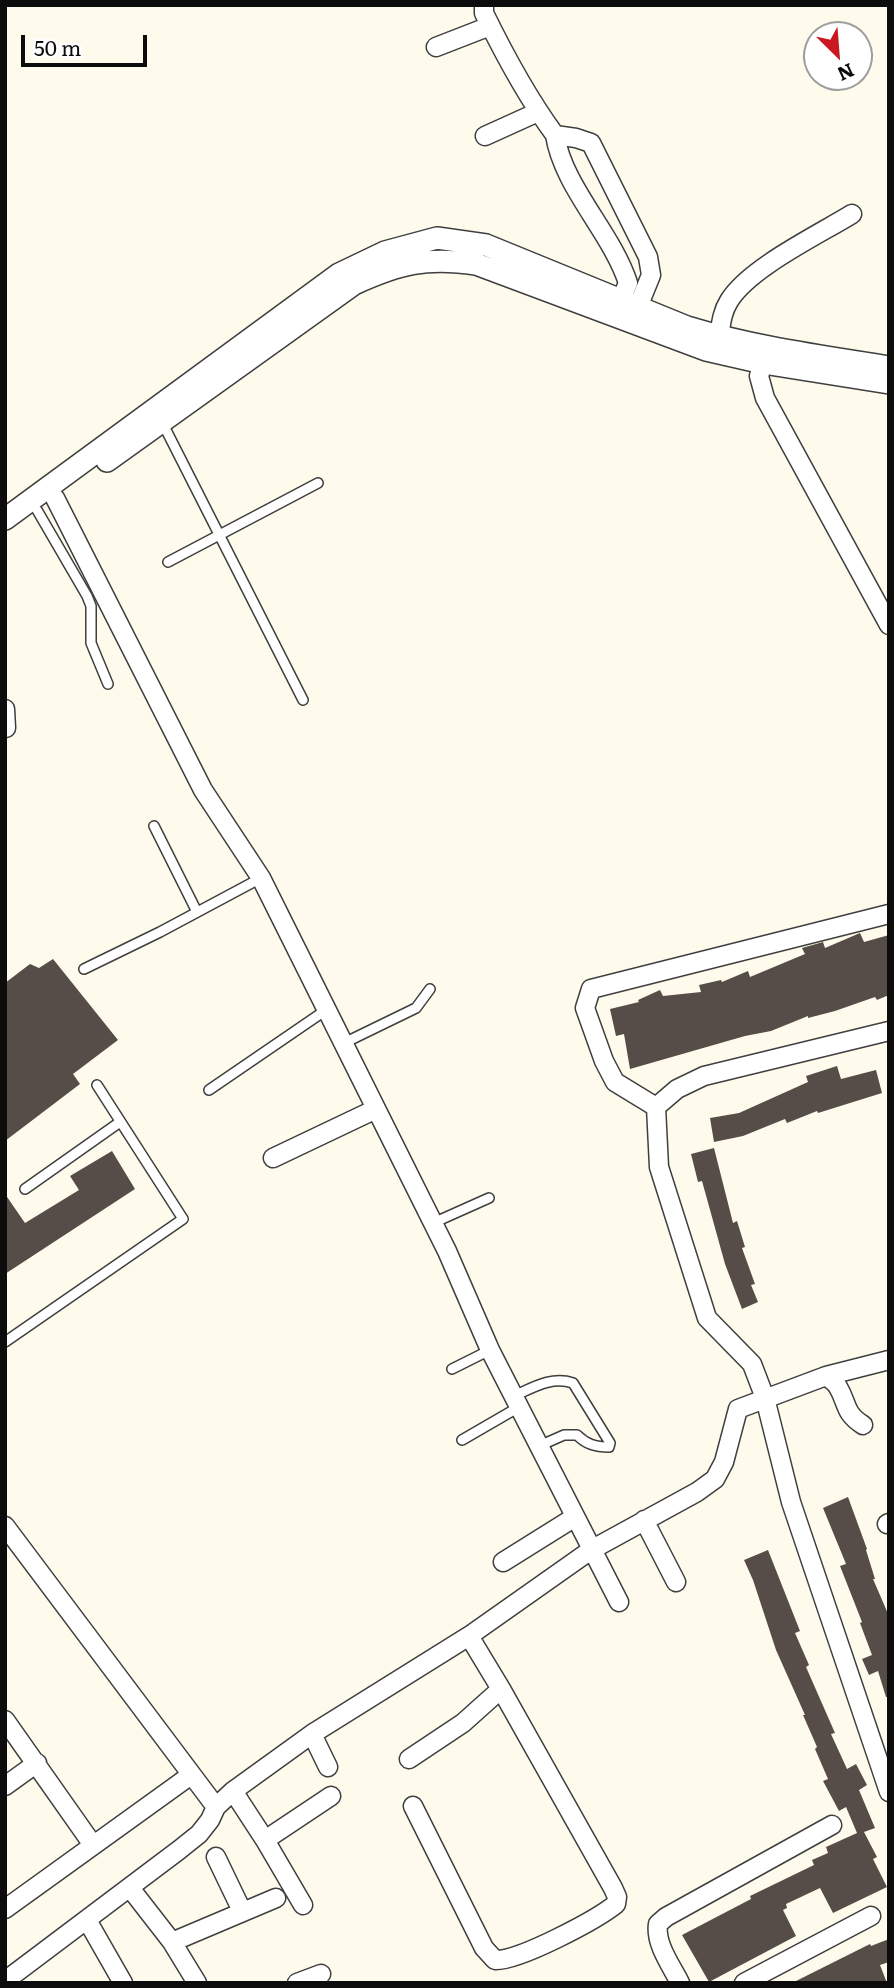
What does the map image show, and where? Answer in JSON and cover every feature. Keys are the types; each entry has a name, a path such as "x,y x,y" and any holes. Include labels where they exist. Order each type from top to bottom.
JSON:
{"street":[{"path":"484,5 484,13 506,58 555,135 558,152 622,264 630,303"},
{"path":"436,47 491,26"},
{"path":"485,136 538,112"},
{"path":"555,135 591,143 648,257 651,275 630,303"},
{"path":"719,337 723,312 730,299 746,281 852,214"},
{"path":"7,519 339,274 385,252 437,237 486,246 687,327 766,355 889,383"},
{"path":"616,256 641,244"},
{"path":"7,519 37,510 55,498 354,284 383,271 417,261 476,264 706,350 889,367"},
{"path":"766,355 759,376 765,397 889,625"},
{"path":"55,498 203,790 261,878 433,1223 489,1350 619,1602"},
{"path":"5,709 6,728"},
{"path":"656,1107 615,1082 604,1061 585,1008 591,989 889,914"},
{"path":"656,1107 677,1089 704,1076 889,1031"},
{"path":"656,1107 659,1167 707,1318 752,1364 765,1398 791,1502 889,1793"},
{"path":"273,1158 376,1109"},
{"path":"5,1981 199,1834 216,1807 233,1791 312,1734 469,1636 591,1550 697,1492 715,1479 724,1461 738,1409 826,1376 889,1360"},
{"path":"826,1376 838,1387 853,1419 863,1424"},
{"path":"503,1562 575,1517"},
{"path":"644,1520 676,1583"},
{"path":"5,1526 216,1807"},
{"path":"413,1805 484,1948 495,1960 503,1961 525,1953 616,1904 617,1897 613,1888 469,1636"},
{"path":"409,1759 463,1723 501,1689"},
{"path":"5,1720 93,1845"},
{"path":"312,1734 328,1767"},
{"path":"5,1786 37,1763"},
{"path":"5,1909 191,1775"},
{"path":"233,1791 303,1905"},
{"path":"265,1840 331,1796"},
{"path":"680,1983 661,1945 657,1933 658,1924 666,1917 832,1825"},
{"path":"216,1857 242,1911"},
{"path":"130,1888 172,1942 197,1983"},
{"path":"172,1942 276,1898"},
{"path":"744,1983 871,1916"},
{"path":"87,1920 123,1983"},
{"path":"297,1983 320,1974"}],"lane":[{"path":"162,422 303,700"},
{"path":"168,562 318,483"},
{"path":"37,510 87,596 91,607 91,643 108,684"},
{"path":"154,826 197,912"},
{"path":"84,968 261,878"},
{"path":"344,1043 415,1008 430,989"},
{"path":"209,1090 326,1010"},
{"path":"5,1342 183,1219 97,1085"},
{"path":"25,1189 120,1122"},
{"path":"433,1223 489,1198"},
{"path":"452,1368 489,1350"},
{"path":"462,1440 548,1381 564,1380 573,1383 610,1443 609,1447 586,1444 577,1435 564,1435 539,1446"}],"building":[{"path":"860,933 864,942 889,935 889,995 808,1016 771,1031 630,1069 624,1034 616,1036 610,1009 639,1002 638,1000 660,990 663,996 701,992 699,985 721,980 722,982 748,971 750,977 805,954 802,948 823,942 825,948"},
{"path":"53,959 118,1040 73,1074 80,1084 5,1141 5,983 30,964 39,968"},
{"path":"837,1066 841,1079 876,1070 882,1093 818,1113 817,1111 787,1123 785,1119 743,1136 714,1142 710,1118 739,1113 808,1082 806,1076"},
{"path":"714,1148 733,1223 737,1221 745,1247 742,1248 755,1284 751,1285 758,1302 742,1309 725,1264 702,1181 698,1182 691,1154"},
{"path":"112,1151 135,1189 5,1274 5,1194 25,1223 79,1190 70,1176"},
{"path":"848,1497 867,1549 873,1579 889,1616 889,1697 886,1697 878,1671 869,1675 862,1659 872,1655 840,1566 846,1564 823,1508"},
{"path":"768,1550 800,1631 795,1633 809,1665 806,1667 835,1733 831,1734 847,1769 856,1764 867,1785 859,1790 875,1828 864,1832 877,1857 873,1859 887,1887 833,1913 820,1888 786,1904 787,1908 783,1910 796,1936 709,1982 682,1935 751,1899 750,1896 814,1865 812,1860 828,1853 826,1847 857,1833 846,1807 839,1811 823,1781 828,1779 815,1749 817,1747 776,1650 744,1560"},
{"path":"889,1939 889,1962 880,1965 887,1983 792,1983 870,1944 871,1946"}]}
